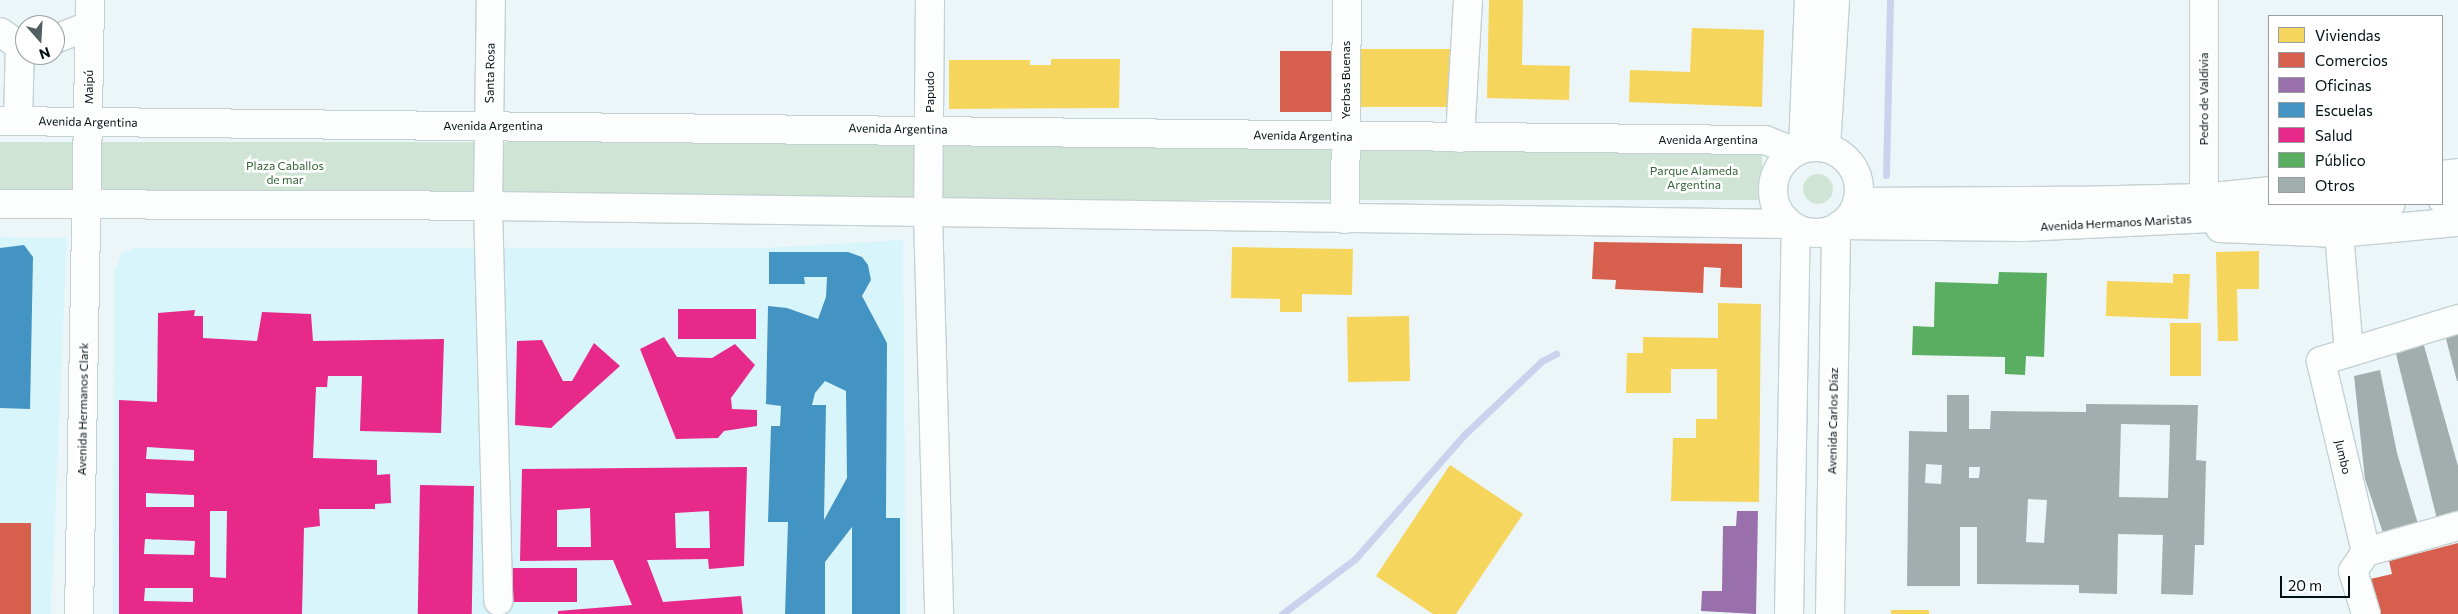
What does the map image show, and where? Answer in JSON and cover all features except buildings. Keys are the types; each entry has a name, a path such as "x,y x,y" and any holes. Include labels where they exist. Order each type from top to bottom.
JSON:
{"main road":[{"name":"Santa Rosa","path":"491,0 488,206 498,601"},
{"name":"Papudo","path":"930,0 928,214 939,614"},
{"name":"Yerbas Buenas","path":"1346,220 1347,0"},
{"path":"1460,138 1468,0"},
{"path":"1808,149 1809,0"},
{"path":"1808,149 1835,0"},
{"name":"Pedro de Valdivia","path":"2204,0 2204,198"},
{"path":"65,32 90,13"},
{"name":"Maipú","path":"87,205 90,13"},
{"path":"9,121 9,90 15,41"},
{"name":"Avenida Argentina","path":"9,121 929,129 1346,137 1765,140 1842,155 1854,168 1859,184 1858,202"},
{"path":"1789,614 1792,226 1777,209 1772,191 1780,164 1808,149"},
{"path":"2443,164 2458,159"},
{"path":"2443,175 2458,173"},
{"name":"Avenida Hermanos Maristas","path":"1858,202 2204,198 2268,191"},
{"path":"2443,200 2458,198"},
{"path":"0,204 488,206 1792,226 1817,233 1838,226 1853,212 1858,202"},
{"name":"Avenida Hermanos Clark","path":"78,614 87,205"},
{"name":"Avenida Hermanos Maristas","path":"1838,226 2022,227 2255,216 2379,205"},
{"path":"2096,224 2339,233 2458,222"},
{"name":"Avenida Carlos Díaz","path":"1830,614 1838,226"},
{"path":"2339,233 2349,352 2458,319"},
{"name":"Jumbo","path":"2349,352 2320,361 2366,552"},
{"path":"2366,614 2353,571 2366,552 2458,526"}],"shaded area":[{"path":"0,237 67,238 51,614 0,614"},
{"path":"903,240 906,614 113,614 114,271 122,253 134,248 760,248"}],"green space":[{"name":"Parque Alameda Argentina","path":"0,142 1762,142 1762,200 0,200"},
{"path":"1818,174 1828,179 1833,189 1828,199 1818,204 1808,199 1803,189 1808,179"}],"waterway":[{"path":"1886,175 1890,0"},
{"path":"1282,614 1355,559 1465,434 1542,361 1556,354"}],"park label":[{"name":"Plaza Caballos de mar","path":"285,173"}]}
